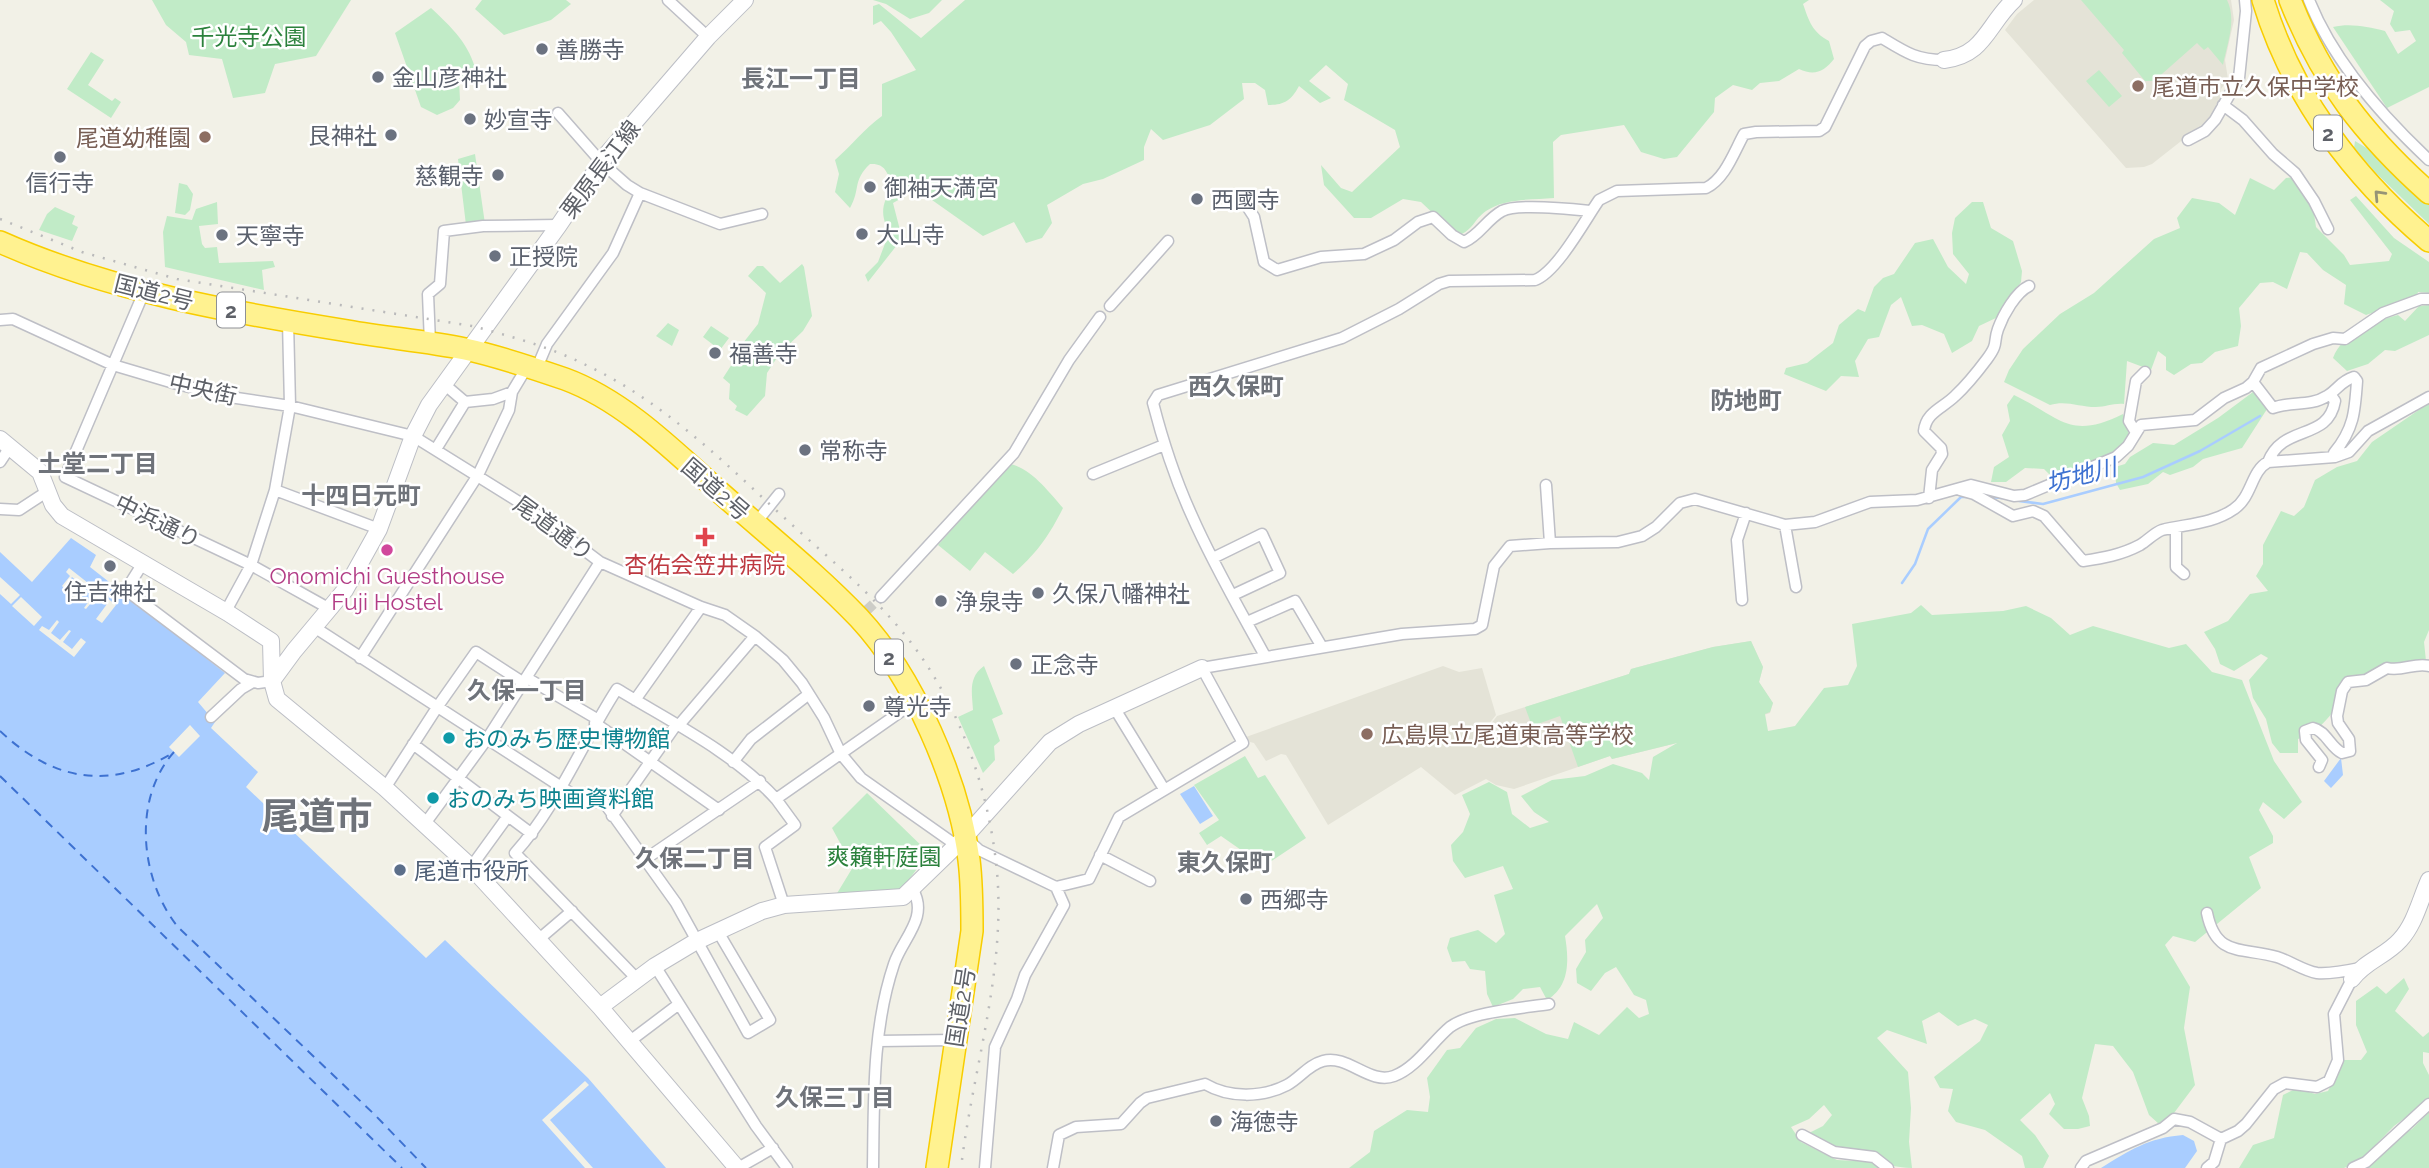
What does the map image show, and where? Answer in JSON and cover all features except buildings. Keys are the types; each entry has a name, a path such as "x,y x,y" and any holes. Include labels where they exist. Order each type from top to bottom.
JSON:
{"highway":[{"name":"2","path":"2263,0 2293,74 2331,137 2379,195 2429,241"},
{"name":"2","path":"2290,0 2322,68 2346,105 2370,136 2429,193"},
{"name":"国道2号","path":"0,242 57,265 144,292 288,321 469,350 569,381 625,412 863,615 916,701 943,765 972,893 972,932 937,1168"}],"street":[{"path":"668,0 708,37"},
{"name":"栗原長江線","path":"272,681 345,590 379,528 413,436 429,405 559,226 607,154 708,37 745,0"},
{"path":"1265,656 1193,519 1164,445 1153,403 1158,395 1342,338 1399,309 1439,284 1449,281 1535,280 1543,277 1599,200 1617,191 1706,188 1713,185 1722,173 1744,134 1819,131 1825,127 1865,46 1871,40 1882,38 1910,55 1925,60 1960,58 1974,49 2014,0"},
{"path":"2188,140 2205,131 2215,120 2239,78 2245,0"},
{"path":"2309,0 2337,51 2370,100 2429,160"},
{"path":"2223,104 2243,120 2273,154 2295,173 2314,201 2328,229"},
{"path":"558,113 602,163 640,193 720,224 762,214"},
{"path":"444,384 464,402 493,399 512,392 532,369 613,253 640,193"},
{"path":"1241,197 1254,217 1264,262 1277,270 1321,257 1364,254 1394,240 1418,222 1433,216 1452,235 1464,242 1476,237 1485,223 1505,209 1556,207 1591,211"},
{"path":"430,343 428,294 440,284 444,231 483,226 559,226"},
{"path":"1110,306 1167,241"},
{"path":"1929,498 1932,470 1942,454 1941,448 1924,431 1925,423 1931,414 1955,396 1986,360 1997,344 1999,326 2019,293 2029,286"},
{"path":"0,509 19,510 46,488 65,477 144,292"},
{"path":"600,1007 655,966 695,942 762,911 784,905 899,899 913,890 1050,742 1079,724 1202,668 1402,634 1475,629 1482,625 1494,566 1510,546 1618,542 1642,536 1656,527 1680,503 1695,499 1785,525 1815,522 1870,502 1929,498 1971,485 2014,496 2025,495 2116,457 2128,446 2141,425 2195,420 2224,398 2246,388 2261,368 2313,344 2333,338 2345,339 2383,313 2421,299 2429,299"},
{"path":"881,597 1014,453 1069,360 1100,317"},
{"name":"中央街","path":"0,320 13,320 113,365 230,397 290,406 413,436"},
{"path":"226,611 251,565 275,490 290,406 288,321"},
{"path":"2135,431 2129,421 2136,381 2146,372"},
{"path":"2253,382 2273,408 2286,402 2304,404 2330,394 2342,381 2354,377 2357,381 2354,422 2334,453 2335,457"},
{"path":"360,658 478,475 509,410 512,392"},
{"path":"2268,462 2273,449 2282,442 2326,422 2333,411 2335,401 2330,394"},
{"path":"1958,487 1961,491 1974,494 2013,516 2033,511 2044,516 2082,561 2112,556 2137,546 2158,531 2210,521 2234,510 2251,490 2260,466 2268,462 2335,457 2349,452 2368,431 2429,397"},
{"path":"436,449 464,402"},
{"name":"尾道通り","path":"413,436 527,507 600,562 725,615 755,636 783,660 809,694 841,754 861,778 960,841 1056,887"},
{"path":"0,462 5,443 40,472 52,505 62,516 226,611 271,641 294,651"},
{"path":"1093,474 1164,445"},
{"name":"中浜通り","path":"65,477 251,565 330,609"},
{"path":"1546,485 1550,543"},
{"path":"275,490 379,528"},
{"path":"755,524 779,494"},
{"path":"1742,600 1737,540 1746,513"},
{"path":"1785,525 1796,587"},
{"path":"2176,528 2176,566 2183,574"},
{"path":"1213,558 1262,534 1280,573 1233,595"},
{"path":"424,825 487,739 600,562"},
{"path":"143,563 126,590 244,680 272,681"},
{"path":"1247,622 1295,601 1322,647"},
{"path":"635,700 701,607"},
{"path":"314,627 586,803 603,801 676,903 695,942 748,1033 770,1020 717,930"},
{"path":"612,816 678,725 755,636"},
{"path":"271,641 272,681 277,699 385,788 471,867 600,1007 738,1168 773,1149"},
{"path":"385,788 476,652 596,721 719,810"},
{"path":"2319,767 2322,760 2304,734 2308,729 2318,729 2337,751 2350,751 2349,739 2338,723 2337,716 2344,685 2366,680 2387,668 2397,671 2422,664 2429,666"},
{"path":"985,1168 995,1047 1025,975 1065,905 1056,887 1089,879 1119,817 1243,743 1202,668"},
{"path":"211,717 241,689 253,682"},
{"path":"637,979 515,853 532,834 617,688 733,762 760,781 776,799 795,825 765,847 784,905"},
{"path":"733,762 751,739 809,694"},
{"path":"776,799 916,701"},
{"path":"1115,709 1164,789"},
{"path":"413,744 532,834"},
{"path":"645,860 760,781"},
{"path":"471,867 508,816"},
{"path":"1100,855 1150,881"},
{"path":"2207,1168 2214,1162 2221,1139 2246,1124 2274,1089 2285,1083 2317,1087 2329,1081 2338,1060 2334,1014 2356,974 2398,943 2410,927 2429,880"},
{"path":"873,1168 878,1041 883,1000 894,961 919,915 919,904 913,890"},
{"path":"538,940 572,911"},
{"path":"2207,913 2211,932 2224,944 2241,952 2274,956 2316,973 2356,974"},
{"path":"655,966 787,1168"},
{"path":"1053,1168 1059,1135 1076,1128 1121,1124 1140,1103 1159,1094 1205,1084 1220,1093 1264,1093 1287,1084 1312,1065 1324,1061 1339,1060 1381,1078 1395,1076 1458,1023 1503,1010 1549,1003"},
{"path":"630,1041 679,1004"},
{"path":"878,1041 955,1041"},
{"path":"2353,1168 2366,1161 2429,1104"},
{"path":"2081,1168 2086,1161 2163,1128 2174,1119 2190,1122 2221,1139"},
{"path":"1802,1135 1834,1152 1874,1157 1888,1168"}],"shaded area":[{"name":"尾道市立久保中学校","path":"2034,0 2231,0 2234,20 2225,60 2228,79 2221,89 2221,102 2215,118 2152,164 2126,168 2005,30 2017,14"},
{"name":"広島県立尾道東高等学校","path":"1751,641 1763,667 1759,682 1773,703 1770,713 1673,744 1612,759 1610,756 1514,789 1496,785 1486,779 1455,795 1421,767 1328,825 1286,755 1281,754 1266,761 1254,743 1246,737 1443,666 1459,672 1482,668 1496,715 1477,739 1497,716 1629,674 1631,669 1713,647"}],"green space":[{"name":"千光寺公園","path":"152,0 351,0 316,56 275,64 265,93 233,98 222,59 189,55 186,42 166,25"},
{"path":"482,0 566,0 571,4 551,20 504,35 475,9"},
{"path":"873,0 942,0 929,13 910,19 886,4"},
{"path":"965,0 1809,0 1803,4 1807,16 1815,30 1829,41 1834,59 1818,72 1799,69 1779,81 1760,83 1752,90 1733,85 1715,98 1714,112 1677,157 1664,159 1641,152 1624,125 1561,135 1553,142 1554,198 1519,200 1493,207 1482,214 1467,231 1457,236 1421,202 1403,199 1371,218 1354,218 1324,185 1321,165 1341,188 1352,192 1400,147 1395,130 1344,100 1348,84 1326,65 1309,81 1331,98 1320,103 1299,86 1286,101 1268,105 1265,90 1255,83 1242,83 1244,99 1210,125 1163,140 1151,129 1144,147 1144,160 1103,179 1083,184 1047,205 1052,223 1042,238 1026,243 1014,222 983,236 932,200 921,187 893,203 901,234 897,245 868,282 865,275 878,262 889,233 883,208 892,185 882,167 870,164 861,175 850,208 835,192 839,174 835,160 882,116 882,84 916,70 881,21 873,25 873,6 879,4 921,38"},
{"path":"2081,0 2227,0 2231,24 2223,65 2208,47 2204,50 2197,43 2154,81 2145,81 2122,53 2124,50"},
{"path":"2380,0 2429,0 2429,87 2387,108 2333,27 2353,25 2385,31 2398,54 2416,41 2410,30 2395,32 2390,24 2394,11"},
{"path":"431,8 465,45 477,74 459,80 460,100 453,108 437,115 421,107 395,33"},
{"path":"91,52 104,60 88,85 112,101 115,98 121,102 111,118 67,89"},
{"path":"2099,70 2122,96 2109,107 2086,81"},
{"path":"2355,141 2370,150 2429,205 2429,224 2377,174 2354,148"},
{"path":"475,154 485,224 466,225 458,159"},
{"path":"2295,177 2312,200 2316,227 2344,255 2350,265 2389,261 2392,254 2350,200 2356,196 2394,238 2429,262 2429,293 2418,292 2416,298 2366,315 2344,304 2346,285 2323,270 2307,253 2300,252 2287,289 2273,282 2260,283 2239,308 2241,326 2238,346 2215,352 2202,363 2191,364 2174,375 2166,370 2166,357 2158,351 2151,370 2127,361 2124,404 2096,407 2067,403 2050,405 2004,382 2023,349 2060,314 2094,293 2154,239 2180,228 2177,218 2192,198 2219,203 2235,215 2250,178 2274,190 2286,178"},
{"path":"179,183 187,185 193,194 190,210 185,215 175,213"},
{"path":"217,202 218,224 199,226 202,244 205,248 217,247 219,263 273,261 275,267 262,270 264,290 165,267 163,232 167,216 192,220 196,209"},
{"path":"1972,202 1983,202 1991,228 2013,241 2022,271 2021,282 1998,317 1979,326 1972,341 1952,353 1944,334 1922,325 1912,326 1901,297 1891,305 1879,337 1868,339 1855,361 1859,377 1841,376 1826,391 1784,374 1786,368 1807,363 1833,343 1839,325 1858,309 1865,312 1874,287 1883,278 1894,274 1915,243 1933,239 1948,267 1966,284 1969,274 1953,254 1952,233 1955,218"},
{"path":"55,207 75,216 72,224 78,227 72,241 39,230 47,214"},
{"path":"802,264 812,316 803,331 780,353 767,373 765,396 747,416 735,410 737,406 729,399 730,384 723,378 732,364 732,357 758,324 766,293 748,276 757,266 763,266 780,283"},
{"path":"2429,305 2429,335 2395,351 2385,350 2368,364 2347,371 2333,358 2344,341 2360,329 2398,315 2405,321 2419,306"},
{"path":"668,323 679,330 672,346 656,336"},
{"path":"711,326 729,338 720,350 703,337"},
{"path":"2253,392 2269,406 2242,448 2203,459 2193,467 2170,475 2163,472 2148,484 2120,490 2116,483 2115,467 2125,464 2130,457 2153,443 2174,445"},
{"path":"2014,395 2054,418 2077,426 2090,426 2123,414 2129,429 2127,441 2113,454 2051,476 2044,469 2025,468 2006,482 1991,482 1994,467 2009,457 2002,435 2010,421 2007,405"},
{"path":"2429,403 2429,630 2424,642 2426,661 2349,682 2335,708 2323,723 2316,730 2298,739 2298,753 2280,753 2272,743 2266,719 2253,698 2249,680 2268,658 2261,654 2234,671 2220,664 2215,649 2204,632 2228,621 2250,594 2268,591 2256,576 2263,564 2263,545 2281,511 2294,516 2304,507 2315,480 2337,467 2357,461 2372,442"},
{"path":"1010,464 1032,475 1063,508 1042,544 1013,574 985,552 970,571 938,545"},
{"path":"1921,605 1932,615 2003,611 2026,606 2051,618 2070,635 2093,626 2169,648 2186,644 2212,672 2242,680 2274,761 2302,802 2284,819 2263,802 2259,810 2273,836 2273,843 2249,857 2261,888 2195,942 2173,936 2165,945 2190,987 2184,1028 2195,1085 2174,1113 2159,1124 2149,1115 2133,1072 2113,1046 2095,1044 2082,1098 2090,1126 2064,1129 2049,1114 2055,1104 2050,1093 2020,1120 2035,1135 2049,1156 2043,1168 2025,1168 2022,1156 1985,1130 1956,1122 1948,1111 1953,1089 1940,1088 1934,1077 1980,1041 1988,1025 1975,1019 1958,1026 1939,1012 1922,1021 1927,1044 1887,1030 1877,1038 1908,1072 1912,1168 1873,1161 1807,1134 1823,1126 1832,1115 1824,1105 1809,1119 1791,1127 1801,1142 1837,1160 1873,1162 1881,1168 1349,1168 1370,1152 1374,1131 1407,1110 1428,1112 1430,1097 1427,1078 1447,1050 1460,1048 1476,1028 1496,1019 1515,1018 1546,1034 1568,1039 1574,1022 1599,1035 1627,1007 1639,1018 1649,1014 1646,1000 1634,995 1616,967 1605,973 1591,991 1577,983 1576,969 1586,952 1585,940 1603,918 1597,904 1565,936 1567,963 1564,980 1555,994 1547,1000 1540,987 1523,989 1513,999 1493,1007 1487,994 1485,971 1470,969 1465,961 1452,962 1447,948 1450,938 1478,930 1496,943 1505,934 1494,895 1513,889 1503,866 1465,878 1453,861 1451,845 1463,832 1470,814 1462,795 1489,782 1507,792 1512,814 1530,828 1549,822 1534,812 1521,796 1552,780 1585,776 1613,764 1642,773 1649,780 1653,757 1677,743 1612,759 1610,756 1578,767 1560,716 1532,726 1525,707 1629,674 1631,669 1713,647 1751,641 1763,667 1759,682 1773,703 1770,712 1765,714 1768,731 1795,726 1824,688 1848,685 1857,666 1852,624 1911,613"},
{"path":"984,666 1003,714 992,719 1000,741 994,746 995,760 983,773 958,717 973,710 973,680"},
{"path":"1245,756 1258,778 1265,775 1306,838 1264,866 1221,836 1207,845 1199,833 1219,820 1194,785"},
{"name":"爽籟軒庭園","path":"867,793 929,853 898,894 836,895 853,867 832,828"},
{"path":"2404,978 2409,989 2395,1011 2423,1037 2429,1032 2429,1053 2423,1052 2423,1063 2429,1075 2429,1100 2394,1126 2360,1161 2344,1168 2239,1168 2253,1145 2274,1138 2283,1095 2297,1088 2315,1094 2328,1091 2343,1060 2361,1060 2367,1052 2356,1025 2356,1001 2377,986 2386,994"},
{"path":"2429,1112 2429,1168 2367,1168 2396,1138 2412,1129"}],"water":[{"path":"71,538 96,555 90,567 225,673 198,702 215,722 211,728 258,772 246,787 426,958 445,940 588,1078 666,1168 0,1168 0,552 32,582"},
{"path":"2341,758 2343,775 2331,788 2324,781"},
{"path":"1194,786 1213,816 1200,824 1180,794"},
{"path":"2183,1135 2194,1141 2197,1151 2185,1168 2101,1168 2149,1142"}],"pier":[{"path":"69,568 116,605 102,623 96,619 107,604 97,596 86,609 84,608 94,594 84,586 74,599 72,597 81,585 72,577 64,588 62,586 70,576 66,572"},
{"path":"0,577 20,595 11,604 0,594"},
{"path":"21,597 42,617 34,626 12,606"},
{"path":"57,620 59,622 51,633 60,640 69,630 71,631 63,642 72,649 81,638 86,642 74,657 39,630 42,626 49,630"},
{"path":"190,725 200,736 179,757 169,747"},
{"path":"585,1081 589,1085 550,1120 593,1168 585,1168 542,1120"}],"waterway":[{"name":"坊地川","path":"2019,501 2043,504 2143,477 2200,451 2260,416"},
{"name":"坊地川","path":"1902,583 1915,564 1928,529 1961,497 1968,497"},
{"name":"坊地川","path":"1988,497 2002,498"}],"ferry route":[{"path":"0,731 40,760 60,770 81,775 125,773 148,766 171,754"},
{"path":"174,752 161,771 147,816 149,863 165,908 178,927 375,1115 426,1168"},
{"path":"0,776 402,1168"}],"tunnel":[{"path":"866,611 881,597"}],"railway":[{"path":"0,219 82,252 177,279 472,326 530,342 572,359 639,395 688,431 867,593 915,647 949,704 975,765 991,830 996,862 997,939 993,978 961,1168"}],"place":[{"name":"善勝寺","path":"542,49"},
{"name":"金山彦神社","path":"378,77"},
{"name":"尾道市立久保中学校","path":"2138,86"},
{"name":"妙宣寺","path":"470,119"},
{"name":"艮神社","path":"391,135"},
{"name":"尾道幼稚園","path":"205,137"},
{"name":"信行寺","path":"60,157"},
{"name":"慈観寺","path":"498,175"},
{"name":"御袖天満宮","path":"870,187"},
{"name":"西國寺","path":"1197,199"},
{"name":"大山寺","path":"862,234"},
{"name":"天寧寺","path":"222,235"},
{"name":"正授院","path":"495,256"},
{"name":"福善寺","path":"715,353"},
{"name":"常称寺","path":"805,450"},
{"name":"杏佑会笠井病院","path":"705,537"},
{"name":"Onomichi Guesthouse Fuji Hostel","path":"387,550"},
{"name":"住吉神社","path":"110,566"},
{"name":"久保八幡神社","path":"1038,593"},
{"name":"浄泉寺","path":"941,601"},
{"name":"正念寺","path":"1016,664"},
{"name":"尊光寺","path":"869,706"},
{"name":"広島県立尾道東高等学校","path":"1367,734"},
{"name":"おのみち歴史博物館","path":"449,738"},
{"name":"おのみち映画資料館","path":"433,798"},
{"name":"尾道市役所","path":"400,870"},
{"name":"西郷寺","path":"1246,899"},
{"name":"海徳寺","path":"1216,1121"}],"district":[{"name":"長江一丁目","path":"801,78"},
{"name":"西久保町","path":"1236,386"},
{"name":"防地町","path":"1746,400"},
{"name":"土堂二丁目","path":"98,463"},
{"name":"十四日元町","path":"361,495"},
{"name":"久保一丁目","path":"527,690"},
{"name":"尾道市","path":"317,816"},
{"name":"久保二丁目","path":"695,858"},
{"name":"東久保町","path":"1225,862"},
{"name":"久保三丁目","path":"835,1097"}]}
